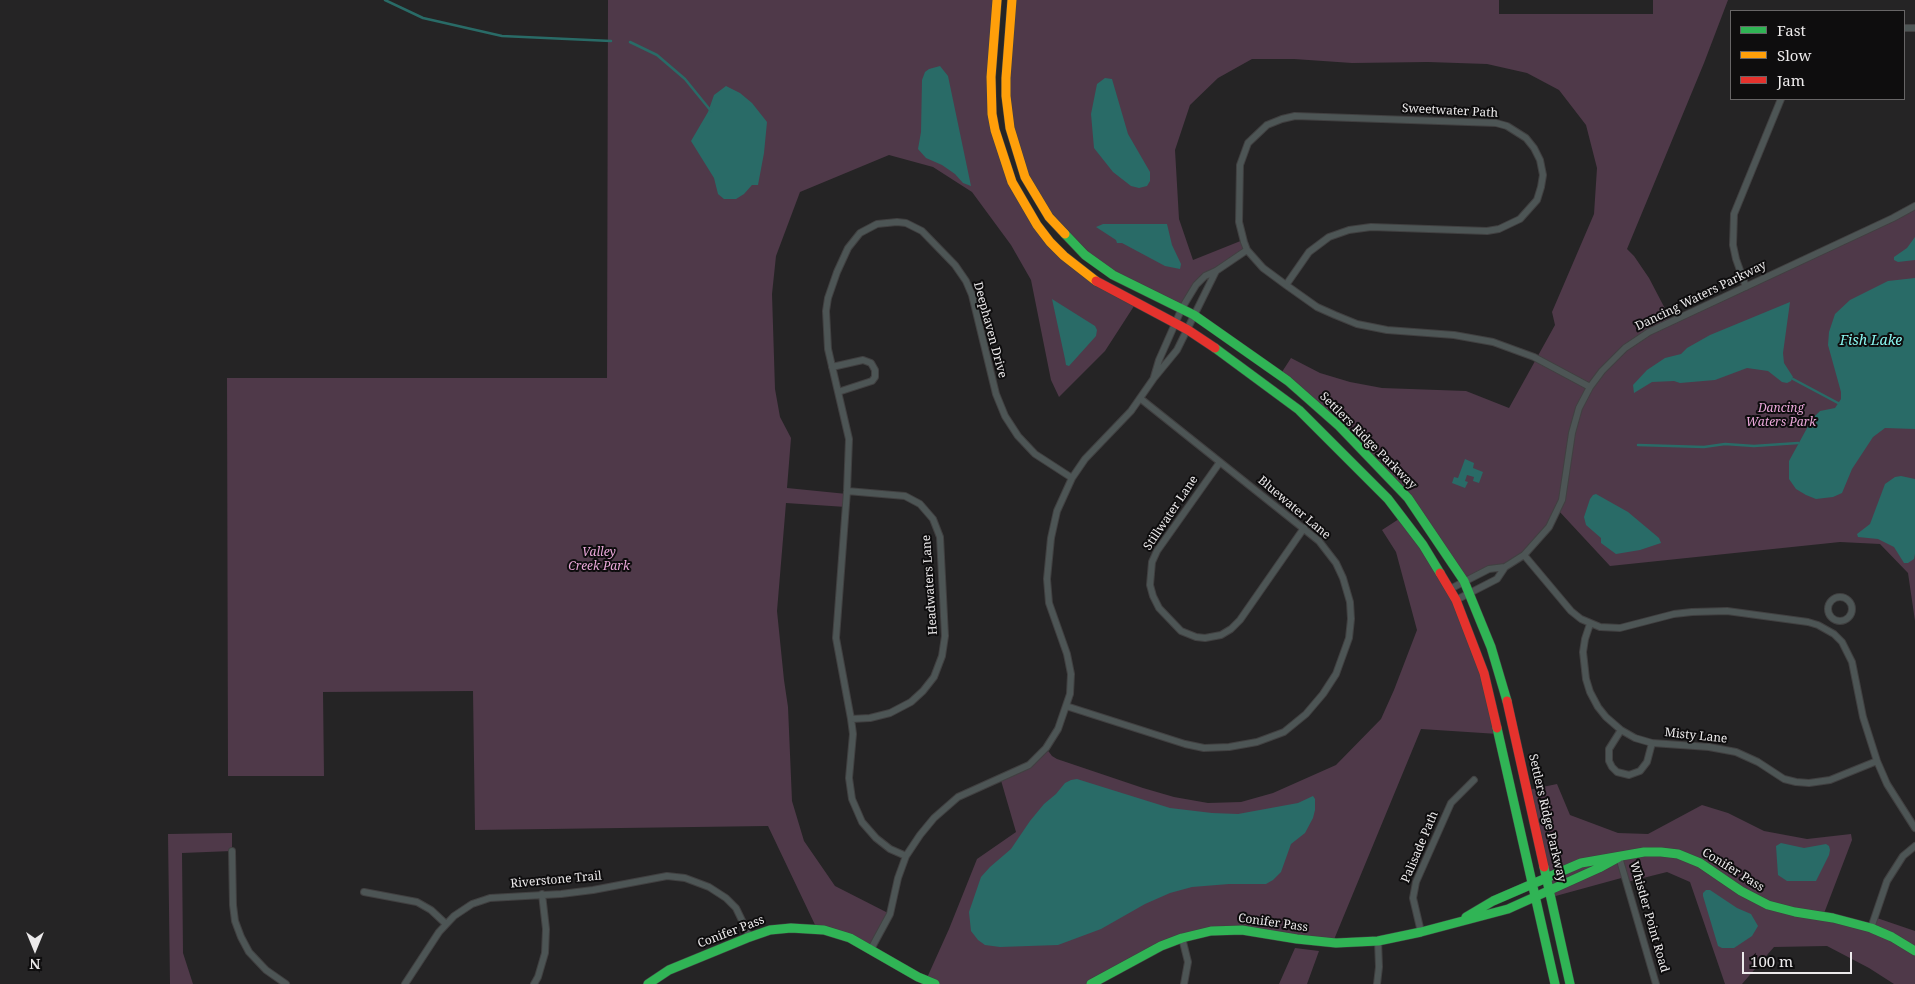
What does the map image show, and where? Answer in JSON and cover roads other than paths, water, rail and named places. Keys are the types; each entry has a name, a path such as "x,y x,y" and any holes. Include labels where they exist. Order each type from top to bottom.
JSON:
{"street":[{"path":"997,0 991,77 992,114 995,130 1005,165 1020,198 1050,242 1077,268 1106,288 1188,330 1215,348 1306,417 1388,499 1423,545 1450,589 1484,673 1555,984"},
{"name":"Settlers Ridge Parkway","path":"1012,0 1006,78 1008,112 1014,144 1025,177 1049,217 1085,255 1113,275 1194,315 1234,341 1288,381 1339,426 1408,498 1464,581 1491,647 1510,711 1548,876 1570,984"},
{"path":"1746,287 1733,245 1734,214 1781,100"},
{"name":"Sweetwater Path","path":"1286,285 1314,248 1329,237 1349,230 1371,227 1487,231 1499,229 1520,220 1537,200 1543,175 1540,160 1534,148 1518,131 1507,126 1496,123 1295,116 1267,125 1248,143 1243,154 1239,177 1239,222 1247,250 1263,268 1286,285 1317,307 1357,324 1386,330 1454,335 1493,342 1534,357 1590,388"},
{"name":"Dancing Waters Parkway","path":"1456,600 1497,579 1505,567 1524,555 1549,527 1562,500 1575,419 1590,388 1602,370 1637,339 1915,206"},
{"name":"Deephaven Drive","path":"906,856 890,849 876,838 862,822 852,799 849,778 853,734 836,638 848,490 849,439 826,336 826,311 832,285 848,248 860,233 877,224 896,222 914,227 933,241 955,265 966,281 972,295 996,394 1005,416 1018,436 1035,454 1072,478"},
{"path":"1154,378 1159,360 1182,308 1196,285 1205,276 1216,271 1247,250"},
{"path":"871,949 890,914 898,878 906,856 934,818 958,797 1029,765 1050,742 1058,729 1070,694 1071,674 1067,654 1050,603 1047,579 1053,526 1063,496 1085,459 1141,399 1154,378 1177,350 1216,271"},
{"path":"832,368 864,360 871,363 876,370 872,381 838,392"},
{"name":"Bluewater Lane","path":"1066,706 1185,744 1204,748 1229,747 1257,742 1284,732 1306,714 1323,694 1336,674 1349,638 1350,602 1343,578 1327,551 1304,528 1141,399"},
{"name":"Stillwater Lane","path":"1220,462 1157,551 1152,562 1150,579 1153,596 1159,608 1175,626 1188,634 1206,638 1221,635 1230,629 1240,620 1304,528"},
{"name":"Headwaters Lane","path":"848,490 905,496 920,504 933,519 940,537 945,636 942,656 934,677 911,702 890,713 870,718 851,719"},
{"path":"1524,555 1571,611 1590,624 1605,628 1620,628 1674,614 1712,610 1798,620 1826,629 1842,642 1852,662 1863,717 1877,761 1887,784 1915,828"},
{"name":"Dancing Waters Parkway","path":"1450,589 1489,569 1505,567"},
{"path":"1826,629 1832,618"},
{"name":"Misty Lane","path":"1590,624 1583,652 1586,679 1590,692 1598,707 1621,730 1636,738 1652,743 1709,747 1736,752 1758,762 1784,778 1796,782 1814,783 1830,780 1877,761"},
{"name":"Misty Lane","path":"1621,730 1609,749 1609,761 1617,772 1629,775 1640,771 1647,762 1652,743"},
{"name":"Palisade Path","path":"1422,932 1413,898 1416,882 1451,803 1474,780"},
{"path":"1871,928 1894,868 1903,856 1915,846"},
{"path":"232,851 233,905 235,920 241,937 249,952 266,970 286,984"},
{"name":"Conifer Pass","path":"1460,921 1493,901 1581,863 1644,852 1678,854 1700,863 1741,891 1768,905 1871,928 1915,951"},
{"name":"Conifer Pass","path":"1091,984 1149,951 1182,938 1211,931 1242,930 1336,943 1378,940 1422,932 1508,909 1620,857"},
{"name":"Whistler Point Road","path":"1620,857 1656,984"},
{"name":"Riverstone Trail","path":"405,984 438,932 454,916 472,904 490,898 593,890 667,876 685,878 709,887 726,898 736,908 750,937"},
{"path":"364,892 416,902 432,910 446,924"},
{"path":"534,984 546,953 546,930 542,894"},
{"name":"Conifer Pass","path":"648,984 669,970 750,937 780,928 813,928 838,933 935,984"},
{"path":"1182,938 1188,962 1184,984"},
{"path":"1377,984 1379,968 1378,940"}],"water":[{"path":"940,66 948,76 971,186 963,183 955,174 942,165 926,158 918,149 921,132 922,80 925,72"},
{"path":"1105,78 1112,79 1128,134 1150,172 1150,181 1147,186 1139,188 1131,186 1113,172 1094,148 1091,114 1097,84"},
{"path":"726,86 740,93 752,103 767,122 758,185 752,185 744,194 736,199 724,199 718,194 714,178 691,141 708,112 714,95"},
{"path":"1103,224 1167,224 1172,245 1181,264 1180,269 1165,266 1122,243 1117,243 1116,240 1096,227"},
{"path":"1915,237 1915,260 1898,262 1894,260 1894,257 1907,248"},
{"name":"Fish Lake","path":"1915,278 1915,429 1885,428 1873,437 1852,469 1842,493 1833,497 1816,499 1806,495 1796,489 1789,479 1789,461 1812,419 1820,411 1835,408 1841,399 1841,392 1828,345 1829,332 1835,314 1850,300 1888,281"},
{"path":"1052,299 1095,326 1097,330 1096,336 1069,366 1066,365"},
{"path":"1790,302 1783,353 1784,363 1793,377 1791,381 1787,383 1782,382 1768,371 1747,368 1715,380 1680,383 1674,381 1652,382 1634,393 1633,385 1647,370 1665,358 1681,354 1687,348 1710,335"},
{"path":"1465,459 1474,463 1473,468 1483,472 1479,483 1473,481 1474,477 1467,475 1465,481 1468,482 1465,488 1452,483 1454,477 1458,478"},
{"path":"1901,476 1915,479 1915,554 1914,559 1908,563 1904,563 1894,547 1878,539 1858,537 1857,534 1870,524 1885,484 1895,477"},
{"path":"1596,494 1628,512 1659,538 1661,543 1640,550 1616,554 1601,543 1601,538 1586,525 1584,517 1590,499"},
{"path":"1077,779 1170,808 1238,814 1298,803 1313,796 1315,799 1315,810 1305,833 1291,844 1281,872 1266,884 1192,887 1170,893 1145,904 1101,929 1058,945 1000,947 985,945 971,931 969,912 981,877 1011,849 1044,804 1065,783"},
{"path":"1781,843 1804,848 1826,844 1829,846 1829,855 1816,881 1787,881 1778,875 1776,846"},
{"path":"1706,890 1710,890 1737,908 1751,914 1758,926 1752,936 1734,948 1718,946 1703,896"}],"waterway":[{"path":"385,0 423,18 502,36 611,41"},
{"path":"630,42 657,55 685,79 711,111"},
{"path":"1793,379 1838,403"},
{"path":"1638,445 1704,447 1725,444 1754,446 1798,443"}],"park label":[{"name":"Dancing Waters Park","path":"1781,416"},
{"name":"Valley Creek Park","path":"599,560"}]}
